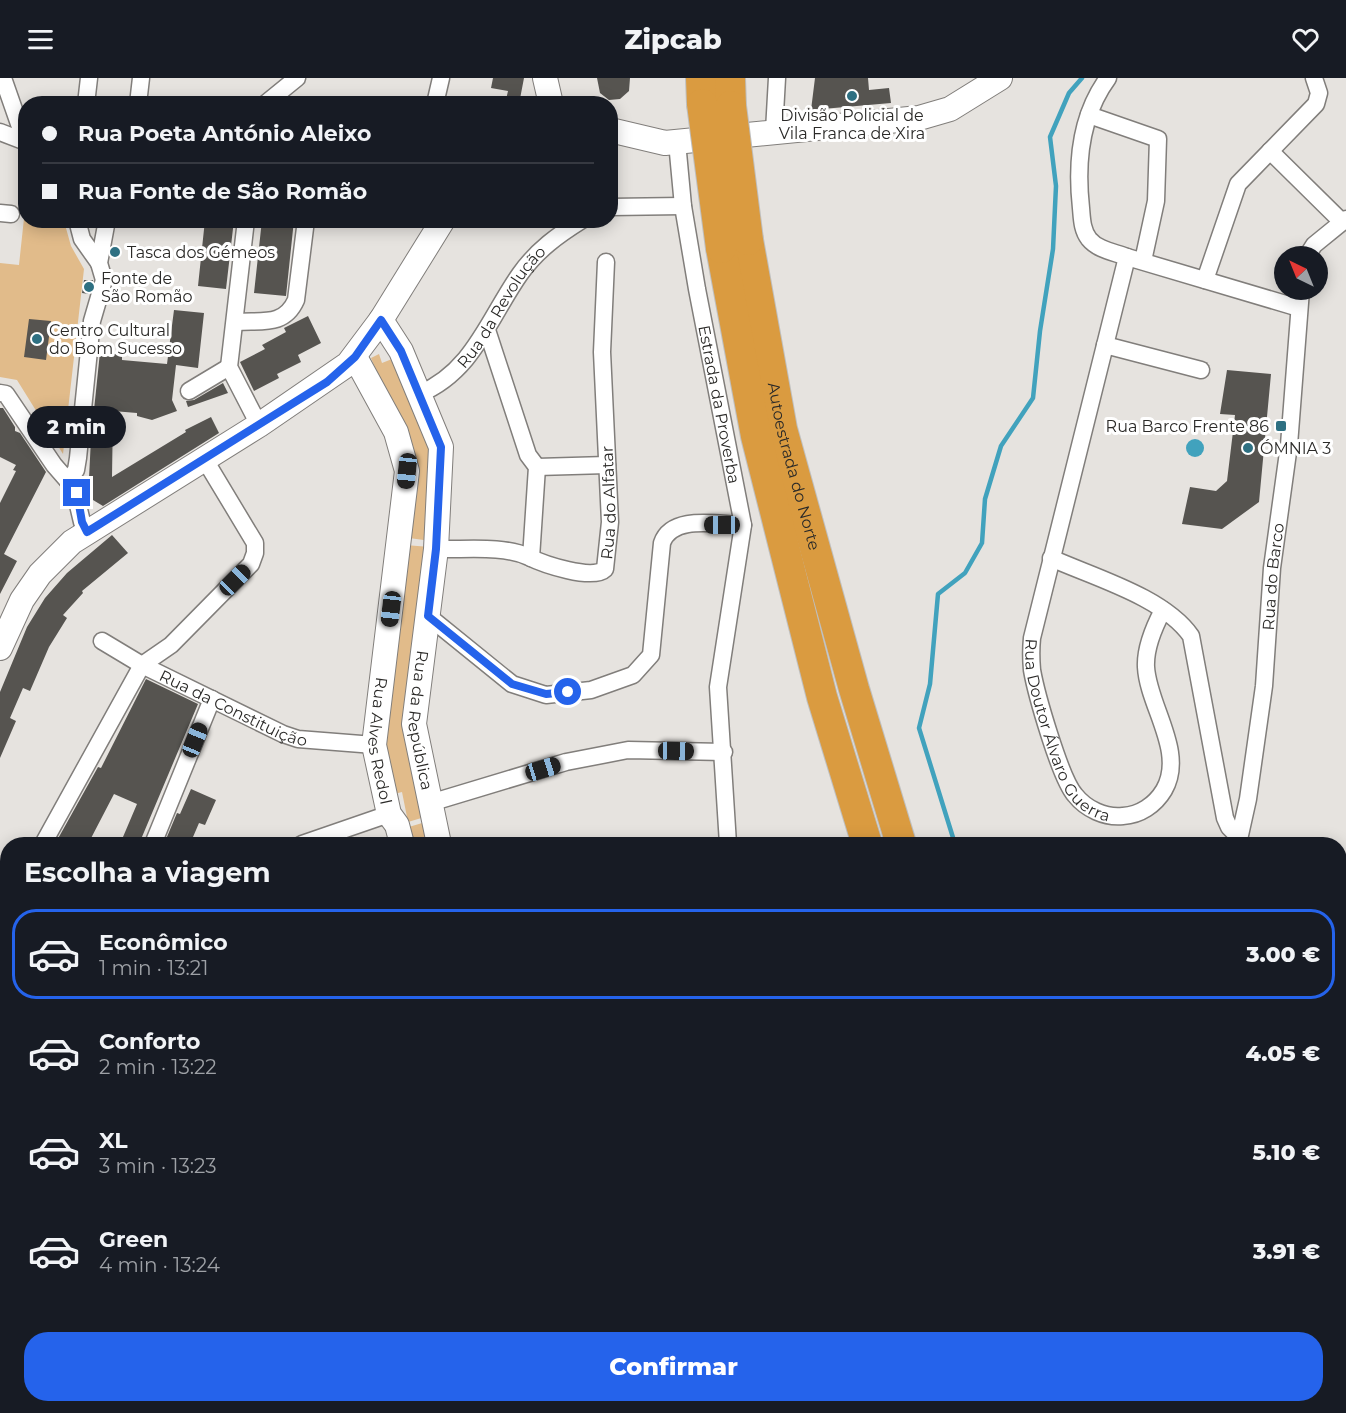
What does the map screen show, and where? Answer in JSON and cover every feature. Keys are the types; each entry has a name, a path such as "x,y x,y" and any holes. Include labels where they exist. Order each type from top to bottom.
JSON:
{"highway":[{"name":"Autoestrada do Norte","path":"701,91 734,244 782,429 854,689 899,837"},
{"name":"Autoestrada do Norte","path":"731,92 734,244 756,436 822,697 865,837"}],"street":[{"path":"3,78 18,122"},
{"path":"87,96 89,78"},
{"path":"139,96 141,78"},
{"path":"274,96 297,78"},
{"path":"437,96 441,78"},
{"path":"545,78 549,96"},
{"path":"774,131 777,78"},
{"path":"618,132 654,142 677,142 929,116 950,109 1000,78"},
{"path":"1108,78 1089,115 1080,148 1078,170 1083,227 1095,245 1299,308"},
{"path":"1205,280 1234,190 1316,104 1319,93 1314,78"},
{"name":"Rua Doutor Álvaro Guerra","path":"1089,115 1158,138 1156,201 1105,345 1032,638 1033,671 1070,788 1085,804 1107,815 1129,816 1149,807 1165,789 1169,778 1170,750 1146,667 1154,628 1163,610"},
{"path":"0,132 18,139"},
{"name":"Estrada da Proverba","path":"677,142 683,206 743,525 718,687 728,837"},
{"path":"1270,151 1344,221 1313,246"},
{"path":"618,207 683,206"},
{"path":"68,481 76,470 92,321 104,280 99,263 82,239 79,228"},
{"path":"99,263 106,228"},
{"path":"245,228 229,367 259,425"},
{"path":"236,322 277,320 286,317 296,300 305,228"},
{"path":"0,648 22,600 40,574 72,542 327,382 355,357 381,320 438,228"},
{"name":"Rua da Revolução","path":"419,394 446,381 487,330 531,260 546,244 570,228"},
{"name":"Rua do Alfatar","path":"436,549 513,552 537,562 595,575 605,570 610,522 602,352 606,262"},
{"name":"Rua do Barco","path":"1239,837 1248,799 1264,686 1272,568 1289,445 1299,300"},
{"name":"Rua da República","path":"381,320 401,351 441,447 436,549 414,724 437,837"},
{"path":"487,330 528,455 537,467 531,558"},
{"path":"1105,345 1201,370"},
{"name":"Rua Alves Redol","path":"355,357 396,432 407,471 374,746 389,814 397,825 400,837"},
{"path":"189,391 229,367"},
{"path":"0,393 6,394 77,493 82,522 87,532"},
{"path":"47,837 142,665 171,645 251,564 255,553 255,543 205,460"},
{"path":"537,467 607,465"},
{"path":"428,616 512,684 546,694 591,690 633,675 651,655 662,543 668,530 680,525 743,525"},
{"path":"1051,558 1163,610 1191,636 1225,818 1235,837"},
{"name":"Rua da Constituição","path":"102,641 142,665 297,739 374,746"},
{"path":"156,837 212,699"},
{"path":"430,803 566,762 628,750 724,752"},
{"path":"322,837 389,814"}],"shaded area":[{"path":"23,228 66,228 71,246 84,269 63,454 17,380 0,377 0,263 19,265"},
{"path":"379,354 382,363 392,359 432,437 431,541 409,538 393,410 371,358"},
{"path":"405,545 430,547 409,712 428,816 408,822 402,792 394,794 380,729"},
{"path":"429,821 432,837 404,837 402,829"}],"water":[{"path":"1191,439 1199,439 1204,444 1202,455 1191,457 1186,452 1186,444"}],"building":[{"path":"493,78 524,78 521,96 507,96 508,91 491,88"},
{"path":"597,78 630,78 629,91 620,99 618,96 604,96 600,93"},
{"name":"Divisão Policial de Vila Franca de Xira","path":"815,78 868,78 869,90 889,88 891,103 811,110"},
{"path":"204,228 233,228 226,289 198,286"},
{"path":"261,228 293,228 286,296 254,293"},
{"path":"84,280 93,280 89,294 82,293"},
{"path":"174,310 204,313 198,368 176,365 172,400 177,411 152,420 137,416 137,413 113,411 112,477 186,432 185,430 211,417 219,433 103,506 88,497 100,352 122,355 122,360 167,364"},
{"path":"308,316 321,343 298,355 301,362 277,374 279,378 254,391 240,362 265,349 262,345 286,332 284,328"},
{"name":"Centro Cultural do Bom Sucesso","path":"29,319 51,321 46,360 24,357"},
{"name":"ÓMNIA 3","path":"1227,370 1271,374 1259,502 1222,529 1182,524 1190,487 1216,491 1227,481 1235,415 1220,414"},
{"path":"223,383 228,393 188,407 186,401 194,400"},
{"path":"0,408 3,408 15,427 15,431 20,433 46,472 4,554 17,561 0,594 0,503 16,471 13,470 16,465 0,457"},
{"path":"112,535 128,553 82,591 83,593 63,615 67,618 49,647 30,691 23,688 10,718 16,721 0,758 0,692 27,627 45,598 67,573"},
{"path":"146,679 198,704 142,837 123,837 137,804 114,794 92,837 59,837 98,767 101,768"},
{"path":"191,789 216,800 205,825 199,823 193,837 167,837 177,813 180,814"}],"waterway":[{"path":"953,837 919,728 930,684 938,594 965,573 982,543 985,499 1001,446 1033,398 1040,331 1053,249 1056,186 1050,137 1069,93 1082,78"}],"place":[{"name":"Divisão Policial de Vila Franca de Xira","path":"852,96"},
{"name":"Tasca dos Gémeos","path":"115,252"},
{"name":"Fonte de São Romão","path":"89,287"},
{"name":"Centro Cultural do Bom Sucesso","path":"37,339"},
{"name":"Rua Barco Frente 86","path":"1281,426"},
{"name":"ÓMNIA 3","path":"1248,448"}],"route":[{"path":"77,493 82,522 87,532 327,382 355,357 381,320 401,351 441,447 436,549 428,616 442,625 512,684 546,694 568,692"}]}
